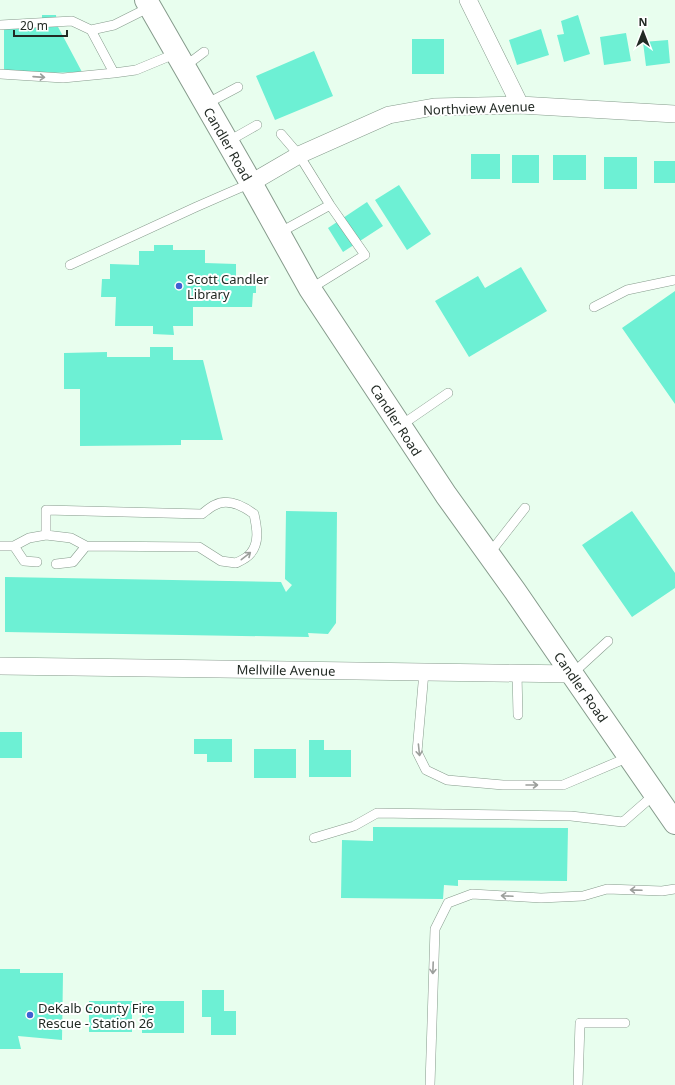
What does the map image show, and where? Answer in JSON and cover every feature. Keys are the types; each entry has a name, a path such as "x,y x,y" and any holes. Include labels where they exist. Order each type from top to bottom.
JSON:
{"main road":[{"name":"Candler Road","path":"148,4 251,183 310,290 446,495 515,591 675,823"}],"street":[{"path":"468,0 520,105"},
{"name":"Northview Avenue","path":"251,183 298,155 389,115 434,107 520,105 675,114"},
{"name":"Mellville Avenue","path":"0,666 572,674"}],"lane":[{"path":"91,30 114,25 148,4"},
{"path":"0,25 72,21 91,30 114,73"},
{"path":"0,74 63,78 114,73 136,70 180,60 204,52"},
{"path":"206,104 238,87"},
{"path":"227,142 257,125"},
{"path":"281,134 298,155 330,205 366,255 310,290"},
{"path":"70,265 251,183"},
{"path":"278,233 330,205"},
{"path":"594,308 627,290 675,280"},
{"path":"400,426 448,393"},
{"path":"0,546 14,546 29,538 46,534 71,538 86,546 199,547 222,561 236,563 250,555 257,542 254,514 245,508 228,502 216,504 202,514 46,510 46,534"},
{"path":"489,554 525,508"},
{"path":"14,546 24,561 37,562"},
{"path":"56,564 73,562 86,546"},
{"path":"572,674 608,641"},
{"path":"424,672 417,752 426,770 448,780 503,785 563,785 629,757"},
{"path":"517,674 518,716"},
{"path":"314,838 354,826 377,813 571,816 623,822 655,794"},
{"path":"430,1085 435,929 448,903 472,894 541,898 583,896 607,889 662,891 675,889"},
{"path":"578,1085 580,1023 625,1023"}],"building":[{"path":"42,15 56,15 57,25 82,72 4,74 4,28 42,27"},
{"path":"578,15 590,54 564,62 557,35 564,34 561,21"},
{"path":"541,29 549,55 517,65 509,40"},
{"path":"626,33 631,61 604,65 600,37"},
{"path":"412,39 444,39 444,74 412,74"},
{"path":"668,40 670,63 646,66 643,42"},
{"path":"314,51 333,96 275,120 256,76"},
{"path":"471,154 500,154 500,179 471,179"},
{"path":"512,155 539,155 539,183 512,183"},
{"path":"553,155 586,155 586,180 553,180"},
{"path":"604,157 637,157 637,189 604,189"},
{"path":"654,161 675,161 675,183 654,183"},
{"path":"399,185 431,234 407,250 375,200"},
{"path":"367,202 383,226 343,252 328,228"},
{"name":"Scott Candler Library","path":"154,245 173,245 173,250 205,250 205,263 236,264 236,279 256,279 256,293 253,293 252,307 193,307 193,326 173,326 174,335 153,334 153,326 115,326 116,297 101,297 102,279 110,279 110,264 139,265 139,251 154,251"},
{"path":"521,267 547,311 469,357 435,301 478,276 485,288"},
{"path":"675,291 675,404 622,328"},
{"path":"150,347 173,347 173,360 203,360 223,440 181,440 181,445 80,446 80,389 64,389 64,353 107,352 107,357 150,357"},
{"path":"286,511 337,512 336,623 328,634 308,633 309,637 5,632 5,577 281,582 286,592 292,585 285,579"},
{"path":"632,511 675,573 675,588 632,617 582,545"},
{"path":"0,732 22,732 22,758 0,758"},
{"path":"194,739 232,739 232,762 207,762 207,754 194,754"},
{"path":"309,740 324,740 324,750 351,750 351,777 309,777"},
{"path":"254,749 296,749 296,778 254,778"},
{"path":"373,827 568,828 567,881 458,880 458,886 444,885 443,899 341,898 342,840 373,841"},
{"path":"0,969 20,969 20,973 63,973 62,1040 18,1036 21,1049 0,1049"},
{"path":"202,990 224,990 224,1011 236,1011 236,1035 211,1035 211,1017 202,1017"},
{"path":"89,1001 132,1001 132,1032 89,1032"},
{"path":"142,1001 184,1001 184,1033 142,1033"}],"place":[{"name":"Scott Candler Library","path":"179,286"},
{"name":"DeKalb County Fire Rescue - Station 26","path":"30,1015"}]}
